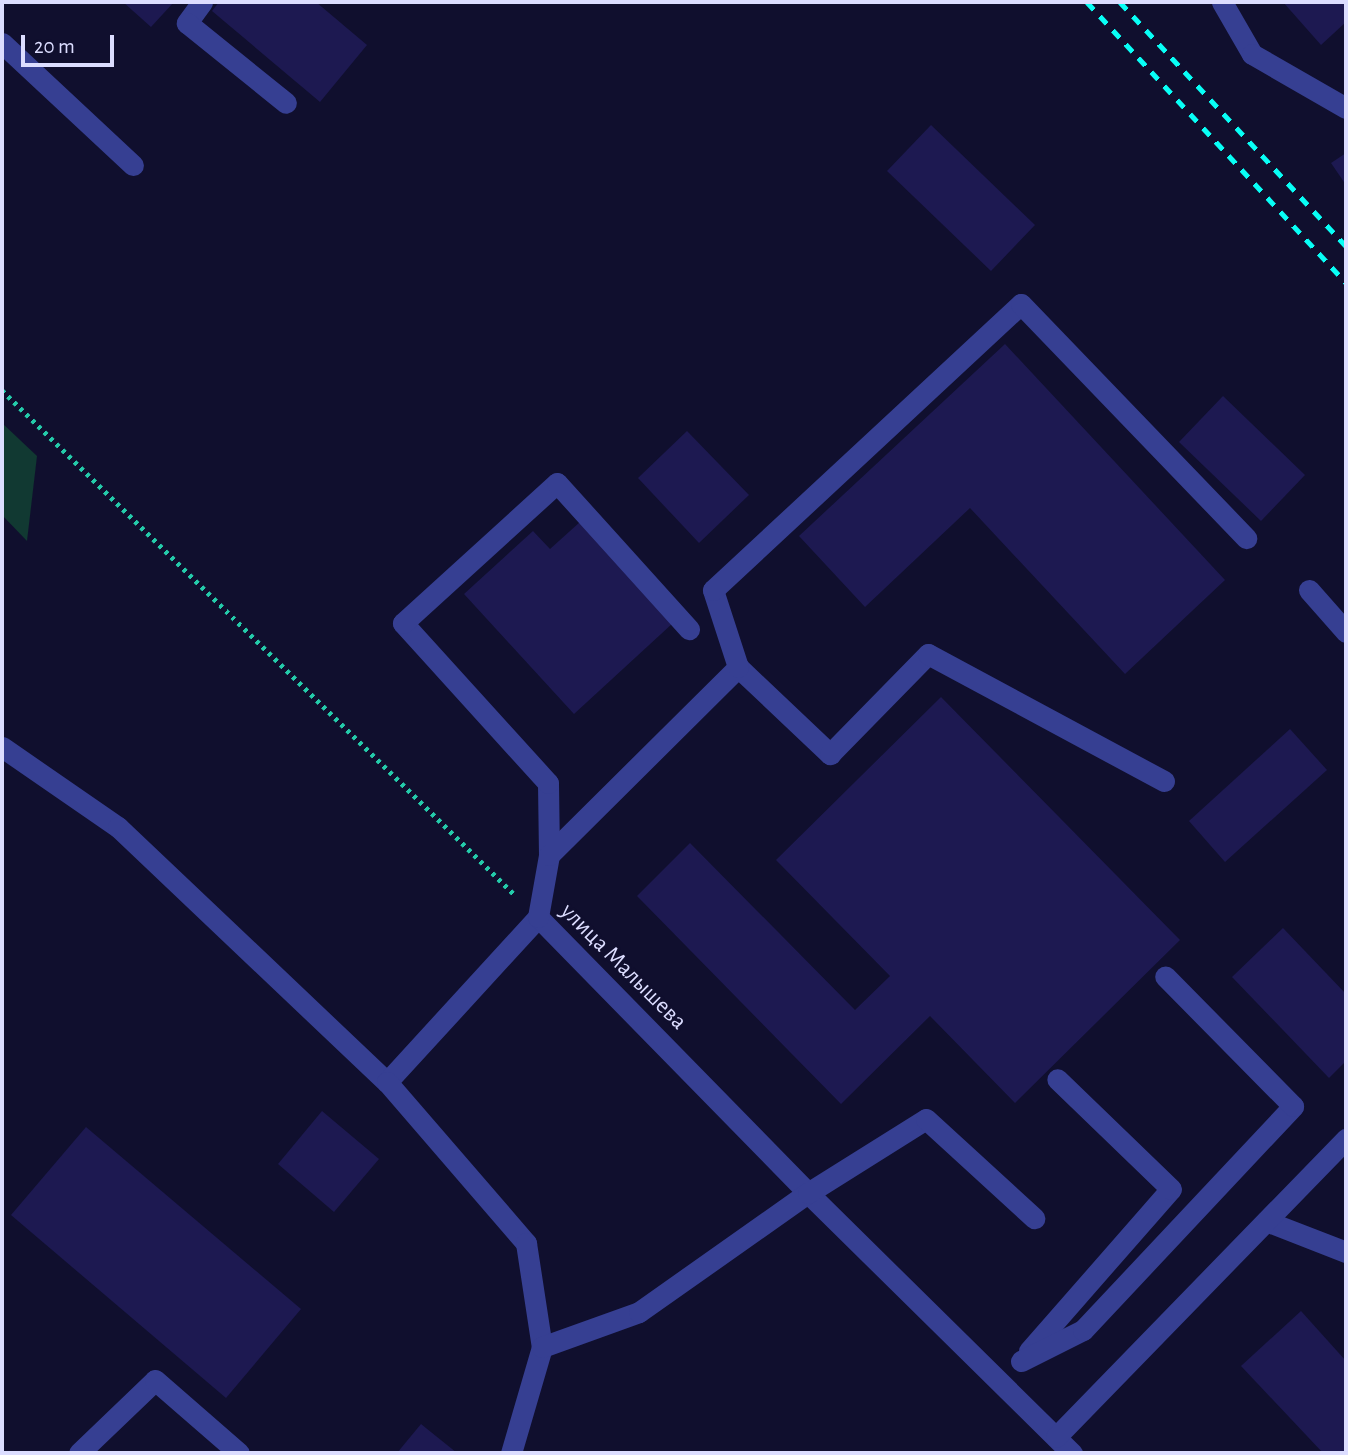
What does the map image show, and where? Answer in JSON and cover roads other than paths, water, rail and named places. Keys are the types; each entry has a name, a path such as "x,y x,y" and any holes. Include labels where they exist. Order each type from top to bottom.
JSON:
{"lane":[{"path":"202,2 187,23 286,103"},
{"path":"1222,2 1252,54 1346,108"},
{"path":"2,43 133,165"},
{"path":"1164,781 928,654 830,754 738,667 713,590 1021,304 1246,538"},
{"path":"538,918 549,855 548,783 403,623 557,483 689,629"},
{"path":"1309,590 1346,632"},
{"path":"549,855 738,667"},
{"path":"2,747 118,827 387,1082 526,1243 542,1347 512,1453"},
{"name":"улица Малышева","path":"387,1082 538,918 807,1193 1003,1382 1072,1453"},
{"path":"1021,1361 1083,1330 1293,1106 1165,976"},
{"path":"1003,1382 1171,1189 1057,1079"},
{"path":"542,1347 639,1312 807,1193 926,1119 1034,1219"},
{"path":"1056,1437 1346,1139"},
{"path":"1266,1221 1346,1252"},
{"path":"79,1453 155,1380 239,1453"}],"railway":[{"path":"1087,2 1346,283"},
{"path":"1120,2 1346,246"}]}
